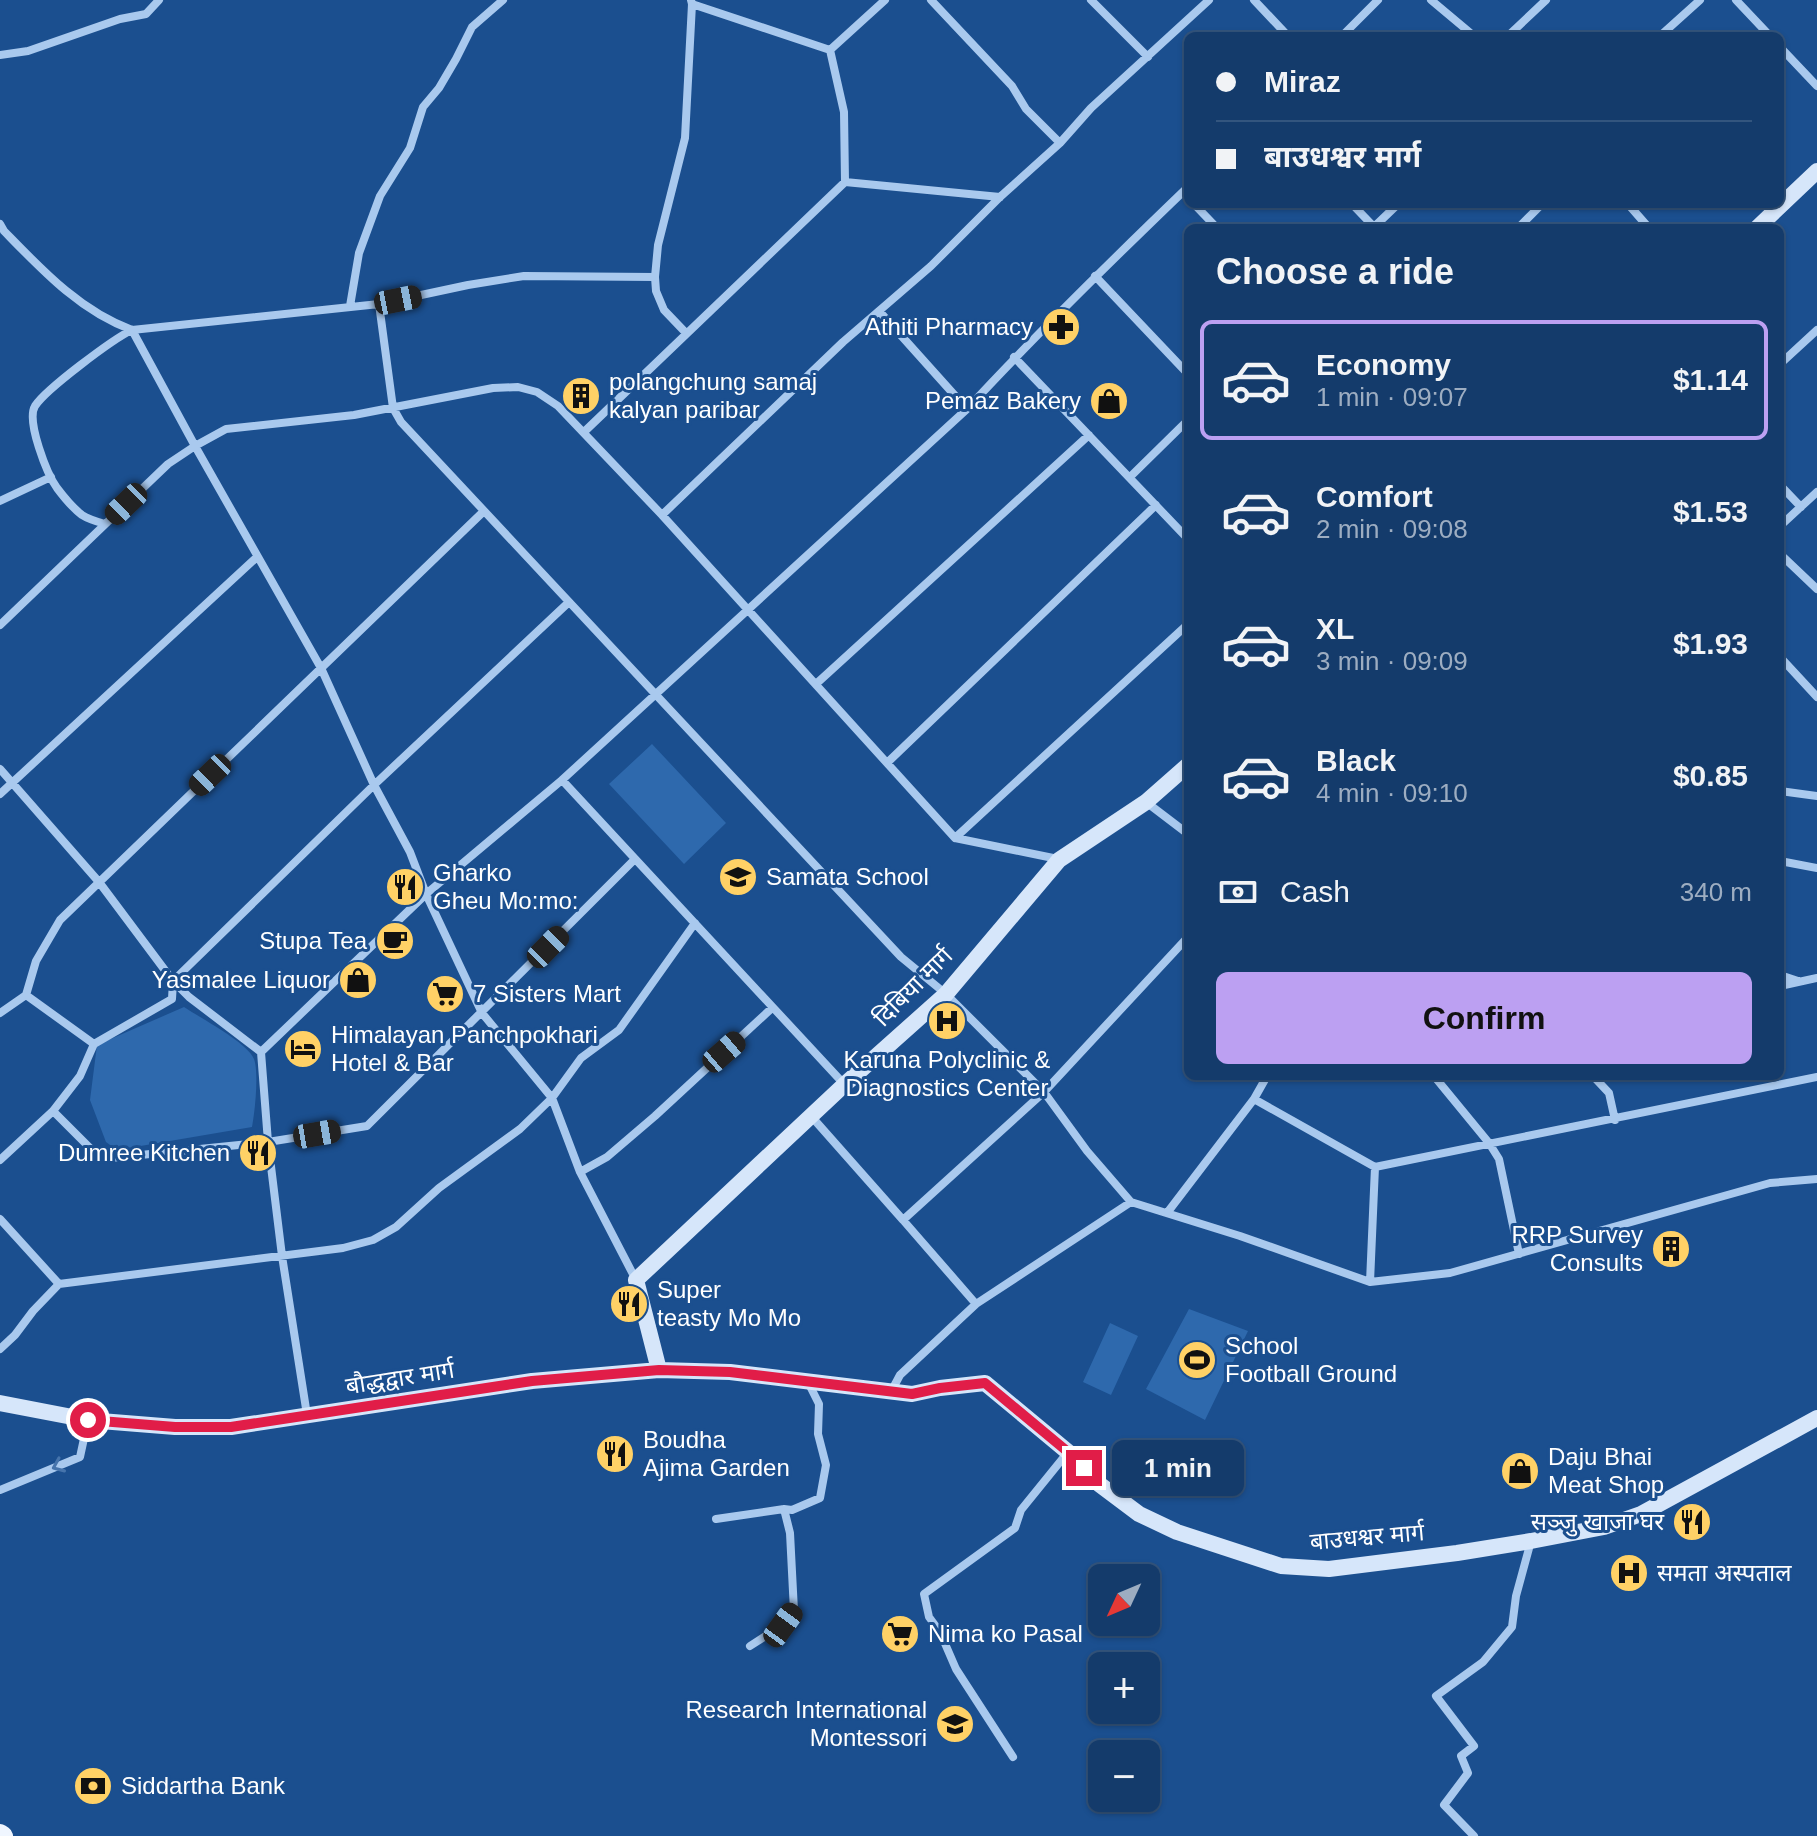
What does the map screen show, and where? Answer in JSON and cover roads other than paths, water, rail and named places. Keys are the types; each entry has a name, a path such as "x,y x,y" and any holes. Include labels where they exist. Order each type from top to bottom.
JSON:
{"main road":[{"path":"1784,203 1816,173"},
{"path":"1761,224 1778,208"},
{"name":"दिबिया मार्ग","path":"636,1280 946,994 1059,860 1146,802 1184,769"},
{"path":"636,1280 659,1370"},
{"name":"बौद्धद्वार मार्ग","path":"0,1403 88,1420 175,1427 231,1427 532,1381 659,1370 730,1372 808,1382"},
{"name":"बाउधश्वर मार्ग","path":"808,1382 912,1394 985,1383 1068,1452 1099,1484 1139,1514 1177,1532 1281,1566 1329,1569 1531,1541 1604,1527 1641,1514 1817,1418"}],"street":[{"path":"0,55 28,51 120,19 146,14 159,0"},
{"path":"350,306 359,253 380,196 410,148 423,107 445,78 472,27 503,0"},
{"path":"830,50 885,0"},
{"path":"931,0 1012,86 1026,109 1060,143"},
{"path":"1091,0 1148,57"},
{"path":"662,515 843,342 931,266 1060,143 1091,108 1209,0"},
{"path":"1254,0 1284,32"},
{"path":"1346,32 1378,0"},
{"path":"1431,0 1469,32"},
{"path":"1512,32 1546,0"},
{"path":"1664,32 1700,0"},
{"path":"1736,0 1766,32"},
{"path":"686,333 664,310 656,291 655,277 658,245 685,138 691,2 830,50"},
{"path":"584,432 845,182 844,112 830,50"},
{"path":"1784,52 1817,86"},
{"path":"845,182 1000,197"},
{"path":"261,1052 426,894 562,780 967,409 1095,276 1184,194"},
{"path":"1198,208 1213,224"},
{"path":"1356,208 1370,224"},
{"path":"1378,224 1394,208"},
{"path":"1522,224 1538,208"},
{"path":"1632,208 1646,224"},
{"path":"0,224 54,282 113,323 132,330 321,668 374,785 410,852 426,894 482,1013 552,1098 580,1172 636,1280"},
{"path":"105,524 83,515 57,487 34,432 32,415 35,406 56,386 118,337 132,330 379,304 524,276 655,277"},
{"path":"1095,276 1184,370"},
{"path":"379,304 393,408 401,422 901,957 946,994 1044,1092 1087,1151 1131,1202 1370,1282 1450,1273 1770,1183 1817,1179"},
{"path":"880,312 967,409"},
{"path":"1784,360 1817,330"},
{"path":"1014,357 1184,535"},
{"path":"0,625 168,464 226,429 354,415 493,388 518,387 537,392 558,406 584,432 955,838 1059,860"},
{"path":"1130,477 1184,424"},
{"path":"816,684 1089,435"},
{"path":"0,501 51,477"},
{"path":"1784,489 1801,507"},
{"path":"1784,522 1817,492"},
{"path":"887,763 1156,505"},
{"path":"0,1013 26,995 36,961 60,920 484,511"},
{"path":"0,794 257,557"},
{"path":"1784,558 1817,589"},
{"path":"0,1160 53,1111 80,1076 94,1044 172,999 173,981 374,785 569,602"},
{"path":"955,838 1184,628"},
{"path":"1784,661 1817,697"},
{"path":"0,769 99,882 173,981 189,997 261,1052 282,1256 308,1417"},
{"path":"562,780 844,1085"},
{"path":"1784,792 1817,796"},
{"path":"1146,802 1184,831"},
{"path":"53,1111 97,1155 111,1158 268,1142 367,1126 635,859"},
{"path":"1784,862 1817,868"},
{"path":"0,1349 59,1284 343,1248 373,1240 396,1227 439,1188 520,1129 552,1098 581,1058 619,1030 695,923"},
{"path":"903,1220 1044,1092 1184,941"},
{"path":"1784,976 1799,981"},
{"path":"1784,985 1817,978"},
{"path":"26,995 94,1044"},
{"path":"580,1172 607,1157 655,1116 772,1008"},
{"path":"1254,1099 1375,1167 1817,1077"},
{"path":"1167,1213 1254,1099 1265,1080"},
{"path":"1437,1080 1499,1159 1519,1254"},
{"path":"1597,1080 1609,1093 1615,1120"},
{"path":"811,1116 976,1304"},
{"path":"1370,1282 1375,1167"},
{"path":"891,1391 900,1375 976,1304 1131,1202"},
{"path":"0,1219 59,1284"},
{"path":"716,1519 792,1510 820,1498 826,1465 818,1434 819,1404 808,1382"},
{"path":"0,1490 80,1457 88,1420"},
{"path":"1013,1757 956,1669 940,1632 929,1617 924,1594 1015,1528 1021,1510 1068,1452"},
{"path":"750,1646 783,1625 794,1611 790,1533 784,1509"},
{"path":"1474,1836 1444,1805 1468,1773 1461,1756 1474,1746 1436,1696 1483,1662 1512,1627 1516,1596 1531,1541"}],"place":[{"name":"Athiti Pharmacy","path":"1061,327"},
{"name":"polangchung samaj kalyan paribar","path":"581,396"},
{"name":"Pemaz Bakery","path":"1109,401"},
{"name":"Samata School","path":"738,877"},
{"name":"Gharko Gheu Mo:mo:","path":"405,887"},
{"name":"Stupa Tea","path":"395,941"},
{"name":"Yasmalee Liquor","path":"358,980"},
{"name":"7 Sisters Mart","path":"445,994"},
{"name":"Karuna Polyclinic & Diagnostics Center","path":"947,1021"},
{"name":"Himalayan Panchpokhari Hotel & Bar","path":"303,1049"},
{"name":"Dumree Kitchen","path":"258,1153"},
{"name":"RRP Survey Consults","path":"1671,1249"},
{"name":"Super teasty Mo Mo","path":"629,1304"},
{"name":"School Football Ground","path":"1197,1360"},
{"name":"Boudha Ajima Garden","path":"615,1454"},
{"name":"Daju Bhai Meat Shop","path":"1520,1471"},
{"name":"सञ्जु खाजा घर","path":"1692,1522"},
{"name":"समता अस्पताल","path":"1629,1573"},
{"name":"Nima ko Pasal","path":"900,1634"},
{"name":"Research International Montessori","path":"955,1724"},
{"name":"Siddartha Bank","path":"93,1786"}]}
